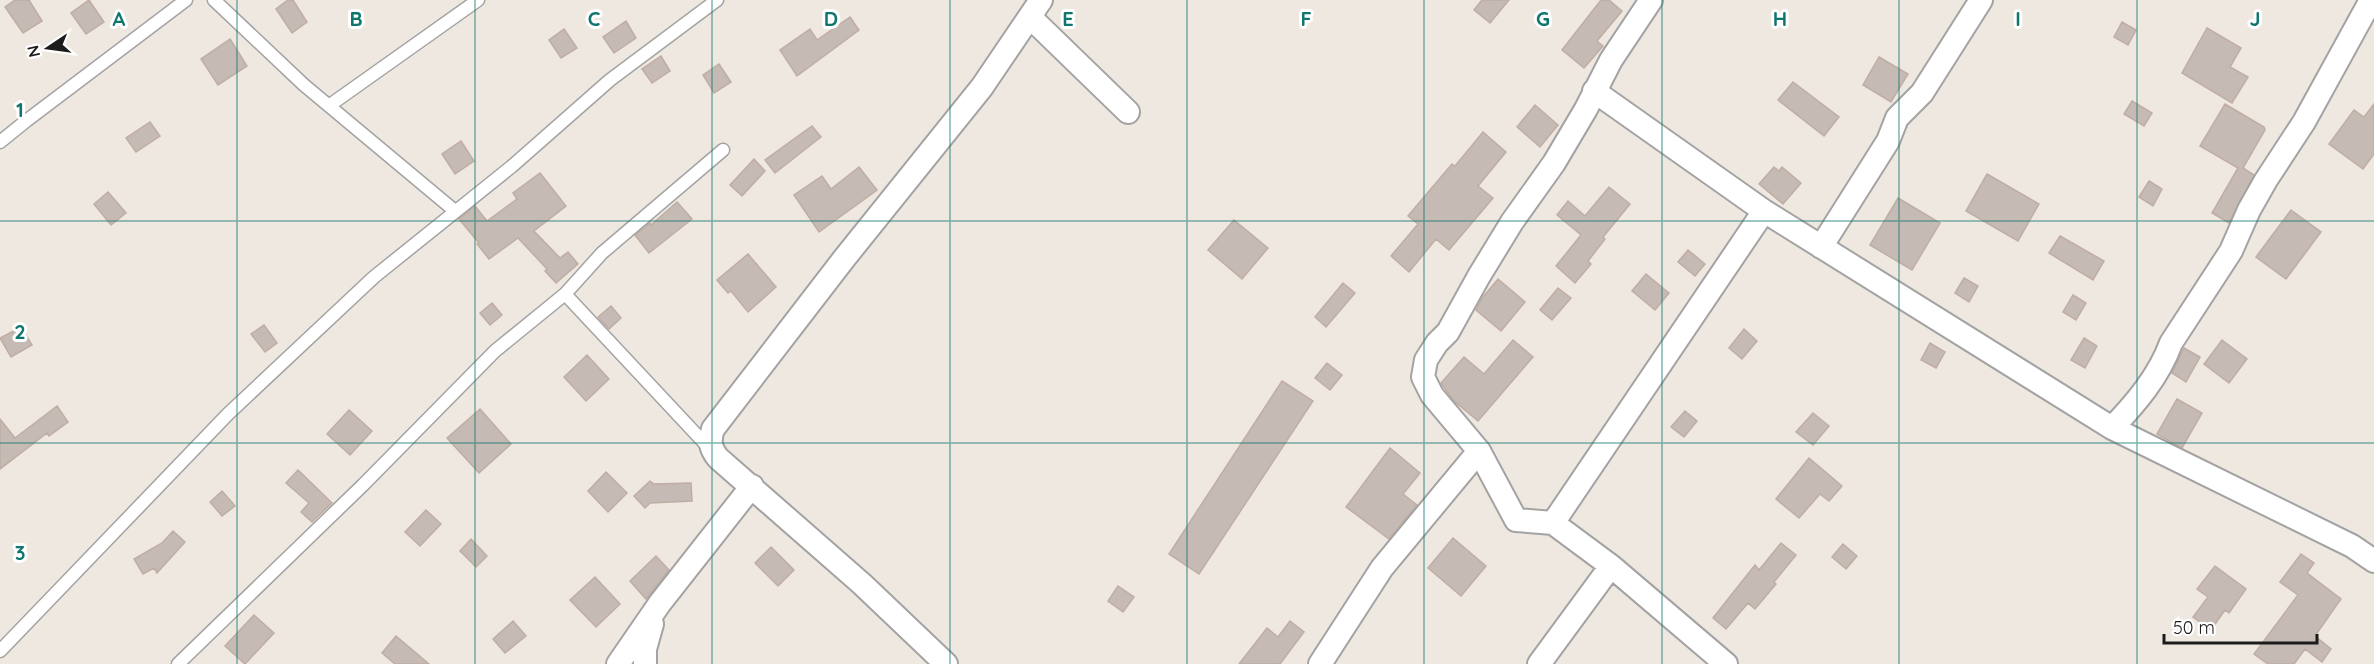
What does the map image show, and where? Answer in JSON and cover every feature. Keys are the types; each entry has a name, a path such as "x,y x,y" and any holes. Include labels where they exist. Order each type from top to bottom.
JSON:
{"street":[{"path":"1651,0 1611,60 1554,163 1512,222 1448,332 1437,343 1426,360 1423,377 1432,395 1479,451 1516,520 1553,523 1611,566 1726,664"},
{"path":"1821,247 1888,141 1897,118 1922,93 1981,0"},
{"path":"2112,428 2136,403 2153,379 2171,343 2231,251 2249,210 2304,122 2371,0"},
{"path":"946,664 862,584 718,458 711,449 710,438 713,429 843,260 982,87 1035,9 1128,112"},
{"path":"1594,92 1821,247 2112,428 2352,546 2374,561"},
{"path":"1553,523 1764,210"},
{"path":"1320,664 1382,568 1479,451"},
{"path":"618,664 660,603 752,486"},
{"path":"1539,664 1611,566"},
{"path":"645,664 645,649 660,603"}],"lane":[{"path":"0,142 186,0"},
{"path":"214,0 304,85 455,211"},
{"path":"330,105 478,0"},
{"path":"0,651 228,414 374,277 511,167 610,81 717,0"},
{"path":"178,664 363,485 495,351 565,294 602,253 723,150"},
{"path":"565,294 718,458"}],"building":[{"path":"15,0 29,0 42,21 23,33 5,7"},
{"path":"89,0 104,22 86,34 71,13"},
{"path":"288,0 293,0 307,22 292,33 276,9"},
{"path":"1482,0 1509,0 1490,23 1474,10"},
{"path":"1601,0 1609,0 1622,11 1597,41 1603,46 1584,68 1562,50"},
{"path":"850,17 859,30 797,76 780,50 810,29 817,40"},
{"path":"626,21 636,38 614,53 603,37"},
{"path":"2122,22 2136,30 2128,45 2114,37"},
{"path":"2207,28 2241,48 2230,67 2248,77 2232,103 2182,73"},
{"path":"564,29 577,48 561,58 549,40"},
{"path":"230,39 247,66 218,85 201,59"},
{"path":"661,56 670,71 652,83 642,69"},
{"path":"1879,57 1908,74 1891,102 1863,85"},
{"path":"719,64 731,82 714,93 703,75"},
{"path":"1793,82 1839,117 1824,136 1778,100"},
{"path":"2132,101 2152,113 2144,126 2124,114"},
{"path":"2225,104 2264,127 2265,130 2243,168 2254,175 2229,223 2212,213 2238,168 2200,146"},
{"path":"2374,104 2374,154 2363,169 2329,144 2354,110 2364,117"},
{"path":"1535,105 1558,125 1540,147 1517,127"},
{"path":"150,122 160,136 136,152 126,138"},
{"path":"812,126 821,137 775,173 765,160"},
{"path":"1483,132 1506,152 1478,186 1493,198 1449,250 1436,239 1409,272 1391,256 1418,224 1408,216 1452,164 1455,166"},
{"path":"461,141 474,161 455,174 442,154"},
{"path":"754,159 765,171 742,196 730,185"},
{"path":"859,167 877,190 819,232 794,195 822,176 831,189"},
{"path":"1774,167 1779,171 1782,167 1801,183 1783,204 1759,184"},
{"path":"540,173 566,206 534,231 560,258 568,252 578,264 556,283 545,271 547,269 518,238 489,259 459,219 475,206 487,221 517,199 513,193"},
{"path":"1987,174 2039,204 2018,241 1966,211"},
{"path":"2149,181 2162,189 2153,206 2139,197"},
{"path":"1609,187 1630,204 1603,237 1605,239 1588,261 1591,264 1575,283 1556,266 1581,235 1557,215 1568,201 1585,216"},
{"path":"108,192 126,213 111,225 94,204"},
{"path":"1898,198 1940,223 1912,270 1870,245"},
{"path":"677,202 692,219 649,253 635,235 650,223 651,225"},
{"path":"2291,210 2321,232 2286,279 2256,257"},
{"path":"1234,220 1268,248 1242,279 1208,250"},
{"path":"2060,236 2104,261 2093,280 2049,253"},
{"path":"1688,250 1705,264 1695,276 1678,262"},
{"path":"748,254 776,287 748,312 731,291 728,293 717,280"},
{"path":"1646,274 1669,293 1655,310 1632,291"},
{"path":"1964,278 1978,286 1969,302 1955,293"},
{"path":"1498,279 1525,302 1501,331 1476,310 1483,297"},
{"path":"1343,283 1355,293 1326,327 1315,317"},
{"path":"1558,288 1571,298 1552,320 1540,310"},
{"path":"2073,295 2086,303 2076,320 2063,312"},
{"path":"492,303 502,315 490,325 480,313"},
{"path":"611,306 621,318 609,329 598,317"},
{"path":"264,325 277,343 265,352 251,334"},
{"path":"21,327 32,345 11,357 0,338"},
{"path":"1744,329 1757,341 1742,359 1729,348"},
{"path":"2084,338 2097,346 2085,368 2071,360"},
{"path":"1513,340 1533,357 1478,421 1454,401 1441,383 1464,357 1484,374"},
{"path":"2222,340 2247,359 2229,383 2204,364"},
{"path":"1930,343 1945,352 1936,368 1921,360"},
{"path":"2184,348 2200,357 2186,382 2172,373"},
{"path":"587,355 609,379 586,401 564,377"},
{"path":"1327,363 1342,375 1330,390 1315,378"},
{"path":"1282,381 1313,401 1199,574 1169,554"},
{"path":"2177,399 2202,413 2182,448 2157,434"},
{"path":"57,406 68,422 49,436 47,433 0,469 0,419 15,438"},
{"path":"480,409 511,444 479,473 447,438"},
{"path":"349,410 372,431 350,455 327,434"},
{"path":"1685,411 1697,421 1684,437 1671,427"},
{"path":"1813,413 1829,426 1813,445 1796,432"},
{"path":"1390,448 1420,473 1403,494 1417,505 1389,539 1346,507"},
{"path":"1809,458 1842,486 1829,501 1820,494 1799,518 1776,499"},
{"path":"298,470 332,503 312,522 301,512 309,503 286,483"},
{"path":"606,472 627,493 608,512 588,491"},
{"path":"650,481 654,484 691,483 692,501 650,503 645,508 634,496"},
{"path":"222,491 235,506 222,516 210,502"},
{"path":"426,510 441,524 420,546 405,532"},
{"path":"173,531 185,542 157,573 154,568 143,574 134,559 162,543"},
{"path":"1453,538 1486,566 1461,596 1428,568"},
{"path":"471,539 487,556 476,567 460,551"},
{"path":"1781,543 1796,555 1755,609 1748,603 1726,629 1713,618 1755,565 1759,570"},
{"path":"1843,544 1857,556 1846,569 1832,557"},
{"path":"771,547 794,570 778,586 755,563"},
{"path":"2301,554 2314,563 2307,573 2341,599 2315,636 2331,649 2322,662 2305,649 2294,664 2268,664 2254,654 2298,595 2280,582"},
{"path":"656,556 669,570 646,599 630,581"},
{"path":"2215,566 2246,589 2229,613 2225,610 2211,630 2193,617 2208,597 2197,589"},
{"path":"595,577 620,604 596,627 570,600"},
{"path":"1118,586 1134,597 1123,612 1108,601"},
{"path":"254,615 274,633 245,664 225,646"},
{"path":"513,621 526,636 505,653 493,639"},
{"path":"1290,621 1304,632 1280,664 1239,664 1267,628 1278,637"},
{"path":"396,636 429,664 395,664 382,653"}]}
